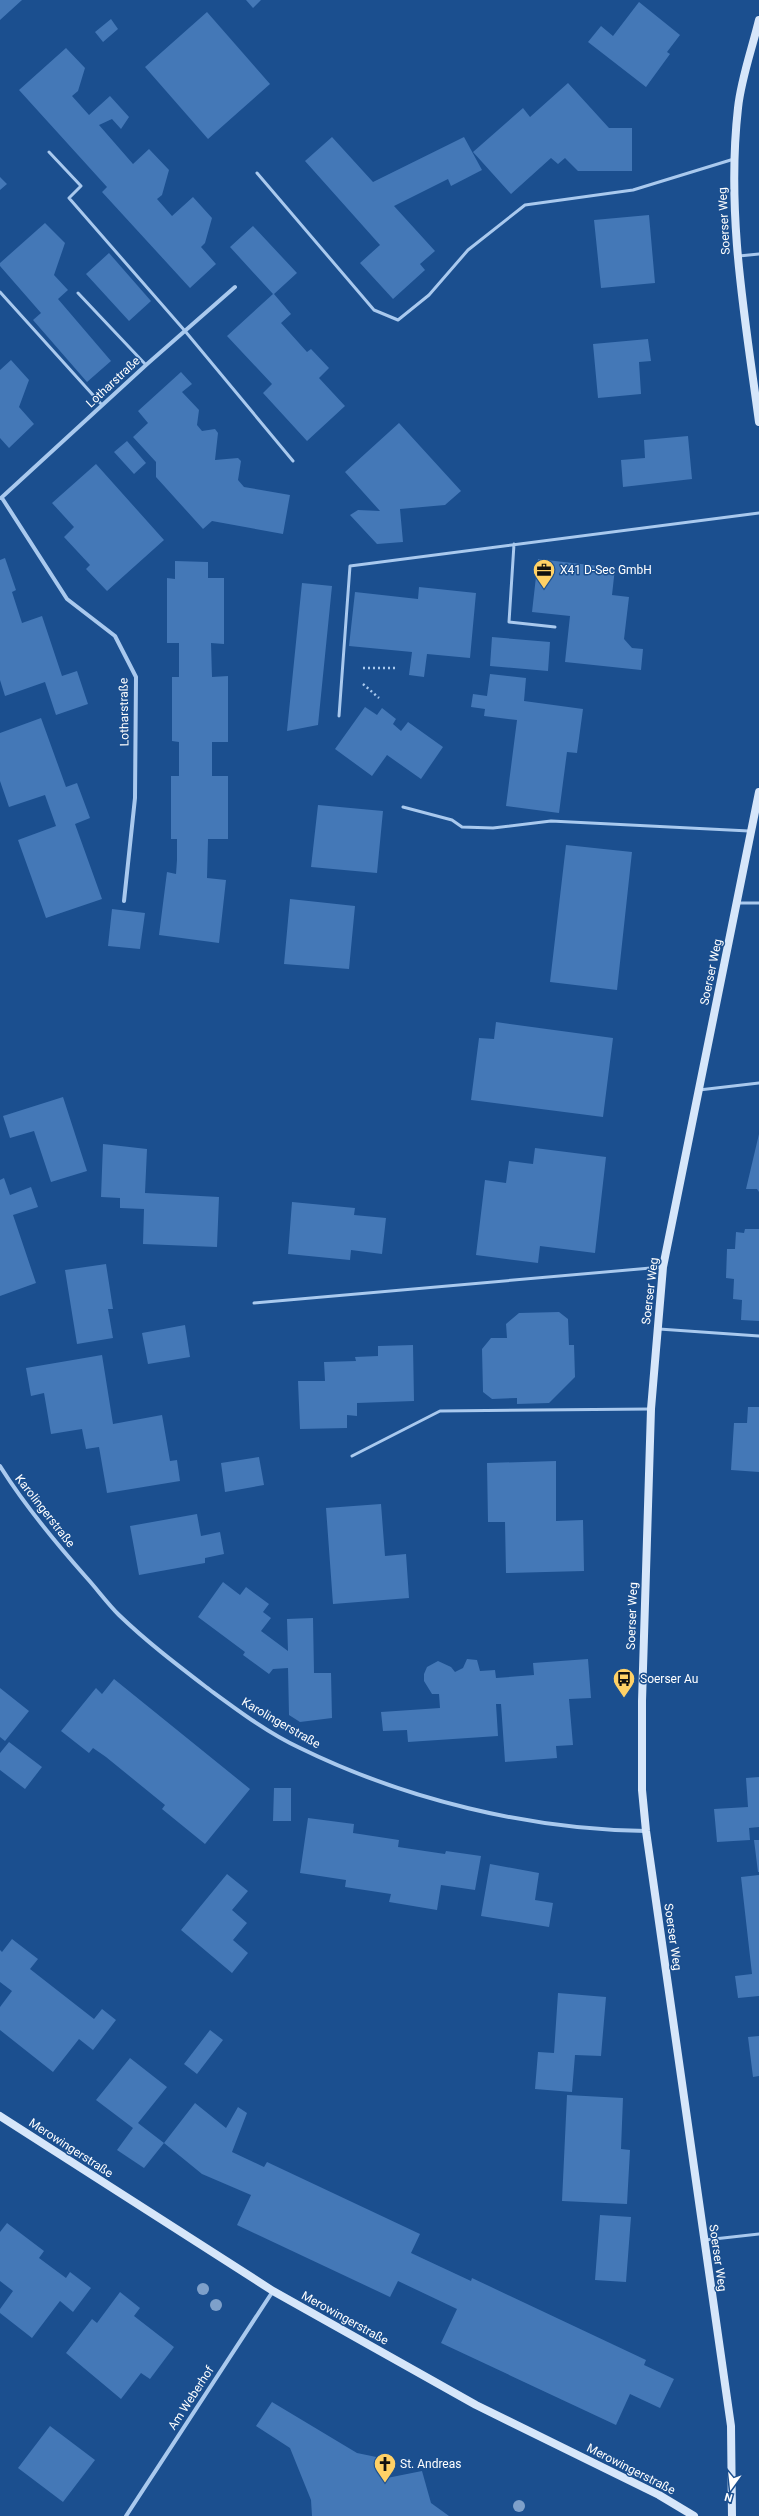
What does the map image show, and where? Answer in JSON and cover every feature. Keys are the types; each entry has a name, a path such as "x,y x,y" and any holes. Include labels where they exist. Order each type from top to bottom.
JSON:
{"street":[{"name":"Soerser Weg","path":"759,20 738,106 734,159 737,256 759,422"},
{"name":"Lotharstraße","path":"124,901 135,798 136,677 115,636 68,599 1,498 146,365 235,287"},
{"name":"Soerser Weg","path":"732,2516 731,2426 646,1832 642,1790 642,1701 651,1408 657,1329 664,1267 697,1090 738,902 759,792"},
{"name":"Karolingerstraße","path":"0,1466 21,1498 118,1614 178,1665 244,1716 300,1748 389,1786 481,1810 564,1827 604,1831 646,1832"},
{"name":"Merowingerstraße","path":"0,2116 273,2291 476,2405 659,2495 694,2516"},
{"name":"Am Weberhof","path":"126,2516 273,2291"}],"lane":[{"path":"49,152 82,186 69,198 185,331 293,461"},
{"path":"257,173 374,310 398,320 429,295 468,250 525,205 633,190 734,159"},
{"path":"737,256 759,254"},
{"path":"0,292 102,405"},
{"path":"78,293 146,365"},
{"path":"338,716 350,566 759,513"},
{"path":"514,544 509,622 555,627"},
{"path":"403,807 452,820 462,827 493,828 551,821 751,831"},
{"path":"738,902 759,903"},
{"path":"697,1090 759,1083"},
{"path":"254,1303 664,1267"},
{"path":"657,1329 759,1336"},
{"path":"352,1456 440,1411 651,1408"},
{"path":"704,2240 759,2234"}],"building":[{"path":"0,0 22,0 0,20"},
{"path":"246,0 261,0 253,8"},
{"path":"639,2 680,35 667,52 670,54 646,87 588,42 601,26 613,36"},
{"path":"207,12 270,84 208,139 145,67"},
{"path":"111,19 118,29 103,42 95,32"},
{"path":"66,48 85,68 78,91 72,96 89,115 110,96 129,117 121,129 112,119 99,125 133,164 149,149 169,170 162,195 157,199 172,216 193,197 212,218 205,243 201,247 216,264 190,288 102,192 107,187 19,90"},
{"path":"568,83 609,128 632,128 632,171 578,171 565,158 558,164 551,158 511,194 473,152 523,108 530,117"},
{"path":"332,137 373,182 464,137 482,170 451,186 448,179 394,206 435,251 420,264 425,270 393,299 360,263 380,245 305,161"},
{"path":"0,177 7,184 0,190"},
{"path":"649,215 655,283 601,288 594,220"},
{"path":"45,223 65,243 54,275 68,290 58,299 111,361 87,382 33,320 41,313 0,266 0,263"},
{"path":"253,226 297,273 274,294 291,314 281,323 307,352 311,349 329,368 319,378 345,406 307,441 263,393 272,384 227,336 273,294 230,247"},
{"path":"109,253 151,301 129,321 86,274"},
{"path":"648,339 651,361 639,362 641,394 598,398 593,344"},
{"path":"11,360 29,380 19,407 34,424 9,448 0,438 0,370"},
{"path":"181,372 192,384 182,392 199,410 197,425 202,431 215,429 218,433 215,460 238,458 241,461 238,480 244,487 290,495 283,534 212,521 203,529 156,477 156,462 133,437 148,423 138,411"},
{"path":"399,423 461,491 445,505 400,509 403,542 377,544 350,515 358,510 380,511 345,472"},
{"path":"688,436 692,479 623,487 621,460 645,458 644,440"},
{"path":"127,441 146,463 134,474 114,452"},
{"path":"96,464 164,540 107,591 86,569 90,565 64,537 74,527 52,503"},
{"path":"5,558 16,590 12,592 22,623 42,616 62,676 77,671 88,704 56,715 45,682 5,696 0,680 0,560"},
{"path":"538,559 615,568 612,595 629,597 624,639 632,648 643,649 641,670 565,662 570,616 532,612"},
{"path":"175,561 208,562 208,578 224,578 224,644 211,643 212,677 228,676 228,742 212,742 212,776 228,776 228,839 208,839 207,878 226,880 219,943 159,935 167,872 176,874 177,860 177,839 171,839 171,776 179,776 179,742 172,741 172,677 179,677 179,643 167,643 167,578 175,579"},
{"path":"302,583 332,586 318,725 287,731"},
{"path":"419,587 476,593 470,658 427,654 424,677 409,675 412,652 349,646 355,592 418,599"},
{"path":"492,637 550,642 548,671 490,666"},
{"path":"490,674 526,678 524,701 583,709 577,753 567,752 559,813 506,806 517,720 484,716 485,709 471,707 473,694 487,696"},
{"path":"365,707 377,715 382,708 396,719 393,724 401,731 408,722 443,747 421,779 387,755 372,776 335,749"},
{"path":"41,718 66,787 77,783 90,818 75,824 102,899 46,918 18,840 56,826 45,795 9,807 0,781 0,733"},
{"path":"318,805 383,811 377,873 311,867"},
{"path":"566,845 632,852 617,990 550,982"},
{"path":"290,899 355,906 349,969 284,964"},
{"path":"112,909 145,913 140,949 108,946"},
{"path":"496,1022 613,1038 603,1117 471,1100 479,1038 494,1039"},
{"path":"63,1097 87,1171 51,1182 34,1131 10,1138 3,1116"},
{"path":"759,1134 759,1192 757,1189 746,1189"},
{"path":"103,1144 147,1149 145,1193 219,1197 217,1247 143,1244 144,1209 120,1208 120,1198 101,1197"},
{"path":"535,1148 606,1157 595,1253 540,1246 538,1263 476,1255 485,1180 506,1183 509,1161 533,1164"},
{"path":"4,1178 10,1195 31,1187 38,1207 13,1215 36,1283 0,1296 0,1180"},
{"path":"292,1202 355,1208 354,1215 386,1218 382,1254 351,1250 350,1260 288,1254"},
{"path":"745,1229 759,1229 759,1321 741,1320 742,1300 733,1299 734,1279 726,1278 727,1249 735,1249 736,1232 744,1233"},
{"path":"106,1264 113,1309 108,1309 113,1338 77,1344 65,1270"},
{"path":"559,1312 568,1319 569,1345 574,1345 575,1377 549,1403 517,1404 517,1398 492,1399 483,1392 482,1349 491,1338 507,1338 506,1324 519,1313"},
{"path":"185,1325 190,1357 148,1364 142,1333"},
{"path":"413,1345 414,1401 357,1403 357,1416 347,1415 347,1428 300,1429 298,1381 325,1381 324,1362 356,1361 355,1357 378,1356 378,1346"},
{"path":"102,1355 113,1424 162,1415 170,1461 177,1460 180,1481 107,1493 99,1447 86,1449 82,1429 51,1434 44,1393 31,1396 26,1368"},
{"path":"748,1407 759,1407 759,1472 731,1470 734,1423 747,1423"},
{"path":"259,1457 264,1485 225,1492 221,1463"},
{"path":"556,1461 556,1521 583,1520 584,1571 506,1573 505,1522 488,1522 487,1463"},
{"path":"381,1504 385,1556 406,1554 409,1598 333,1604 326,1508"},
{"path":"197,1514 201,1536 220,1532 224,1554 205,1558 205,1563 139,1575 130,1526"},
{"path":"223,1582 240,1595 246,1587 269,1604 263,1612 271,1618 261,1631 288,1651 287,1619 313,1618 314,1673 331,1673 332,1718 300,1722 289,1715 288,1668 273,1669 269,1674 243,1655 245,1652 198,1617"},
{"path":"467,1659 477,1660 480,1671 495,1670 496,1678 534,1675 533,1663 588,1659 591,1698 569,1699 573,1745 556,1746 557,1758 505,1762 501,1704 496,1704 498,1736 408,1742 407,1730 383,1731 381,1712 440,1708 439,1694 432,1694 424,1681 424,1674 427,1667 438,1661 451,1667 455,1672 463,1668"},
{"path":"114,1679 250,1789 205,1844 162,1809 165,1805 106,1757 93,1748 89,1753 61,1731 96,1688 102,1694"},
{"path":"0,1688 29,1711 5,1741 0,1737"},
{"path":"9,1742 42,1767 25,1789 0,1770 0,1753"},
{"path":"759,1777 759,1827 749,1828 750,1840 717,1842 714,1809 748,1807 746,1778"},
{"path":"274,1788 291,1788 291,1821 273,1821"},
{"path":"308,1818 354,1824 353,1833 399,1840 398,1847 445,1854 446,1851 481,1856 475,1890 441,1885 437,1910 389,1902 391,1894 345,1887 346,1880 300,1873"},
{"path":"754,1840 759,1840 759,1872 758,1872"},
{"path":"490,1864 539,1873 535,1900 553,1903 549,1927 481,1916"},
{"path":"227,1874 248,1891 232,1910 247,1923 233,1940 248,1953 232,1973 181,1930"},
{"path":"759,1875 759,1996 738,1998 735,1976 752,1974 741,1877"},
{"path":"12,1939 38,1959 30,1969 94,2019 102,2009 116,2020 93,2050 79,2039 53,2072 0,2030 0,2007 12,1991 0,1982 0,1950 2,1952"},
{"path":"558,1993 606,1997 601,2056 575,2055 572,2092 535,2089 538,2052 554,2053"},
{"path":"210,2030 223,2040 197,2074 184,2064"},
{"path":"759,2036 759,2076 753,2077 748,2037"},
{"path":"130,2058 167,2087 138,2123 164,2143 144,2168 117,2150 133,2128 96,2100"},
{"path":"567,2095 623,2098 621,2149 630,2150 627,2204 562,2201"},
{"path":"195,2103 226,2128 238,2107 247,2113 232,2152 264,2167 267,2162 420,2234 411,2253 471,2281 472,2278 646,2360 644,2365 674,2379 660,2408 630,2394 616,2425 441,2343 457,2309 398,2281 390,2297 237,2225 251,2195 202,2174 164,2143"},
{"path":"600,2215 631,2217 626,2282 595,2280"},
{"path":"7,2223 44,2251 39,2258 66,2278 70,2272 91,2288 73,2312 60,2301 32,2338 0,2313 0,2309 13,2291 0,2281 0,2232"},
{"path":"120,2292 140,2308 134,2316 174,2347 150,2379 141,2373 121,2399 66,2353 92,2319 97,2323"},
{"path":"272,2402 357,2453 386,2459 382,2475 387,2478 422,2471 431,2503 449,2516 312,2516 311,2500 290,2448 256,2426"},
{"path":"50,2426 95,2460 63,2502 18,2468"}],"place":[{"name":"X41 D-Sec GmbH","path":"544,590"},
{"name":"Soerser Au","path":"624,1698"},
{"name":"St. Andreas","path":"385,2484"}]}
